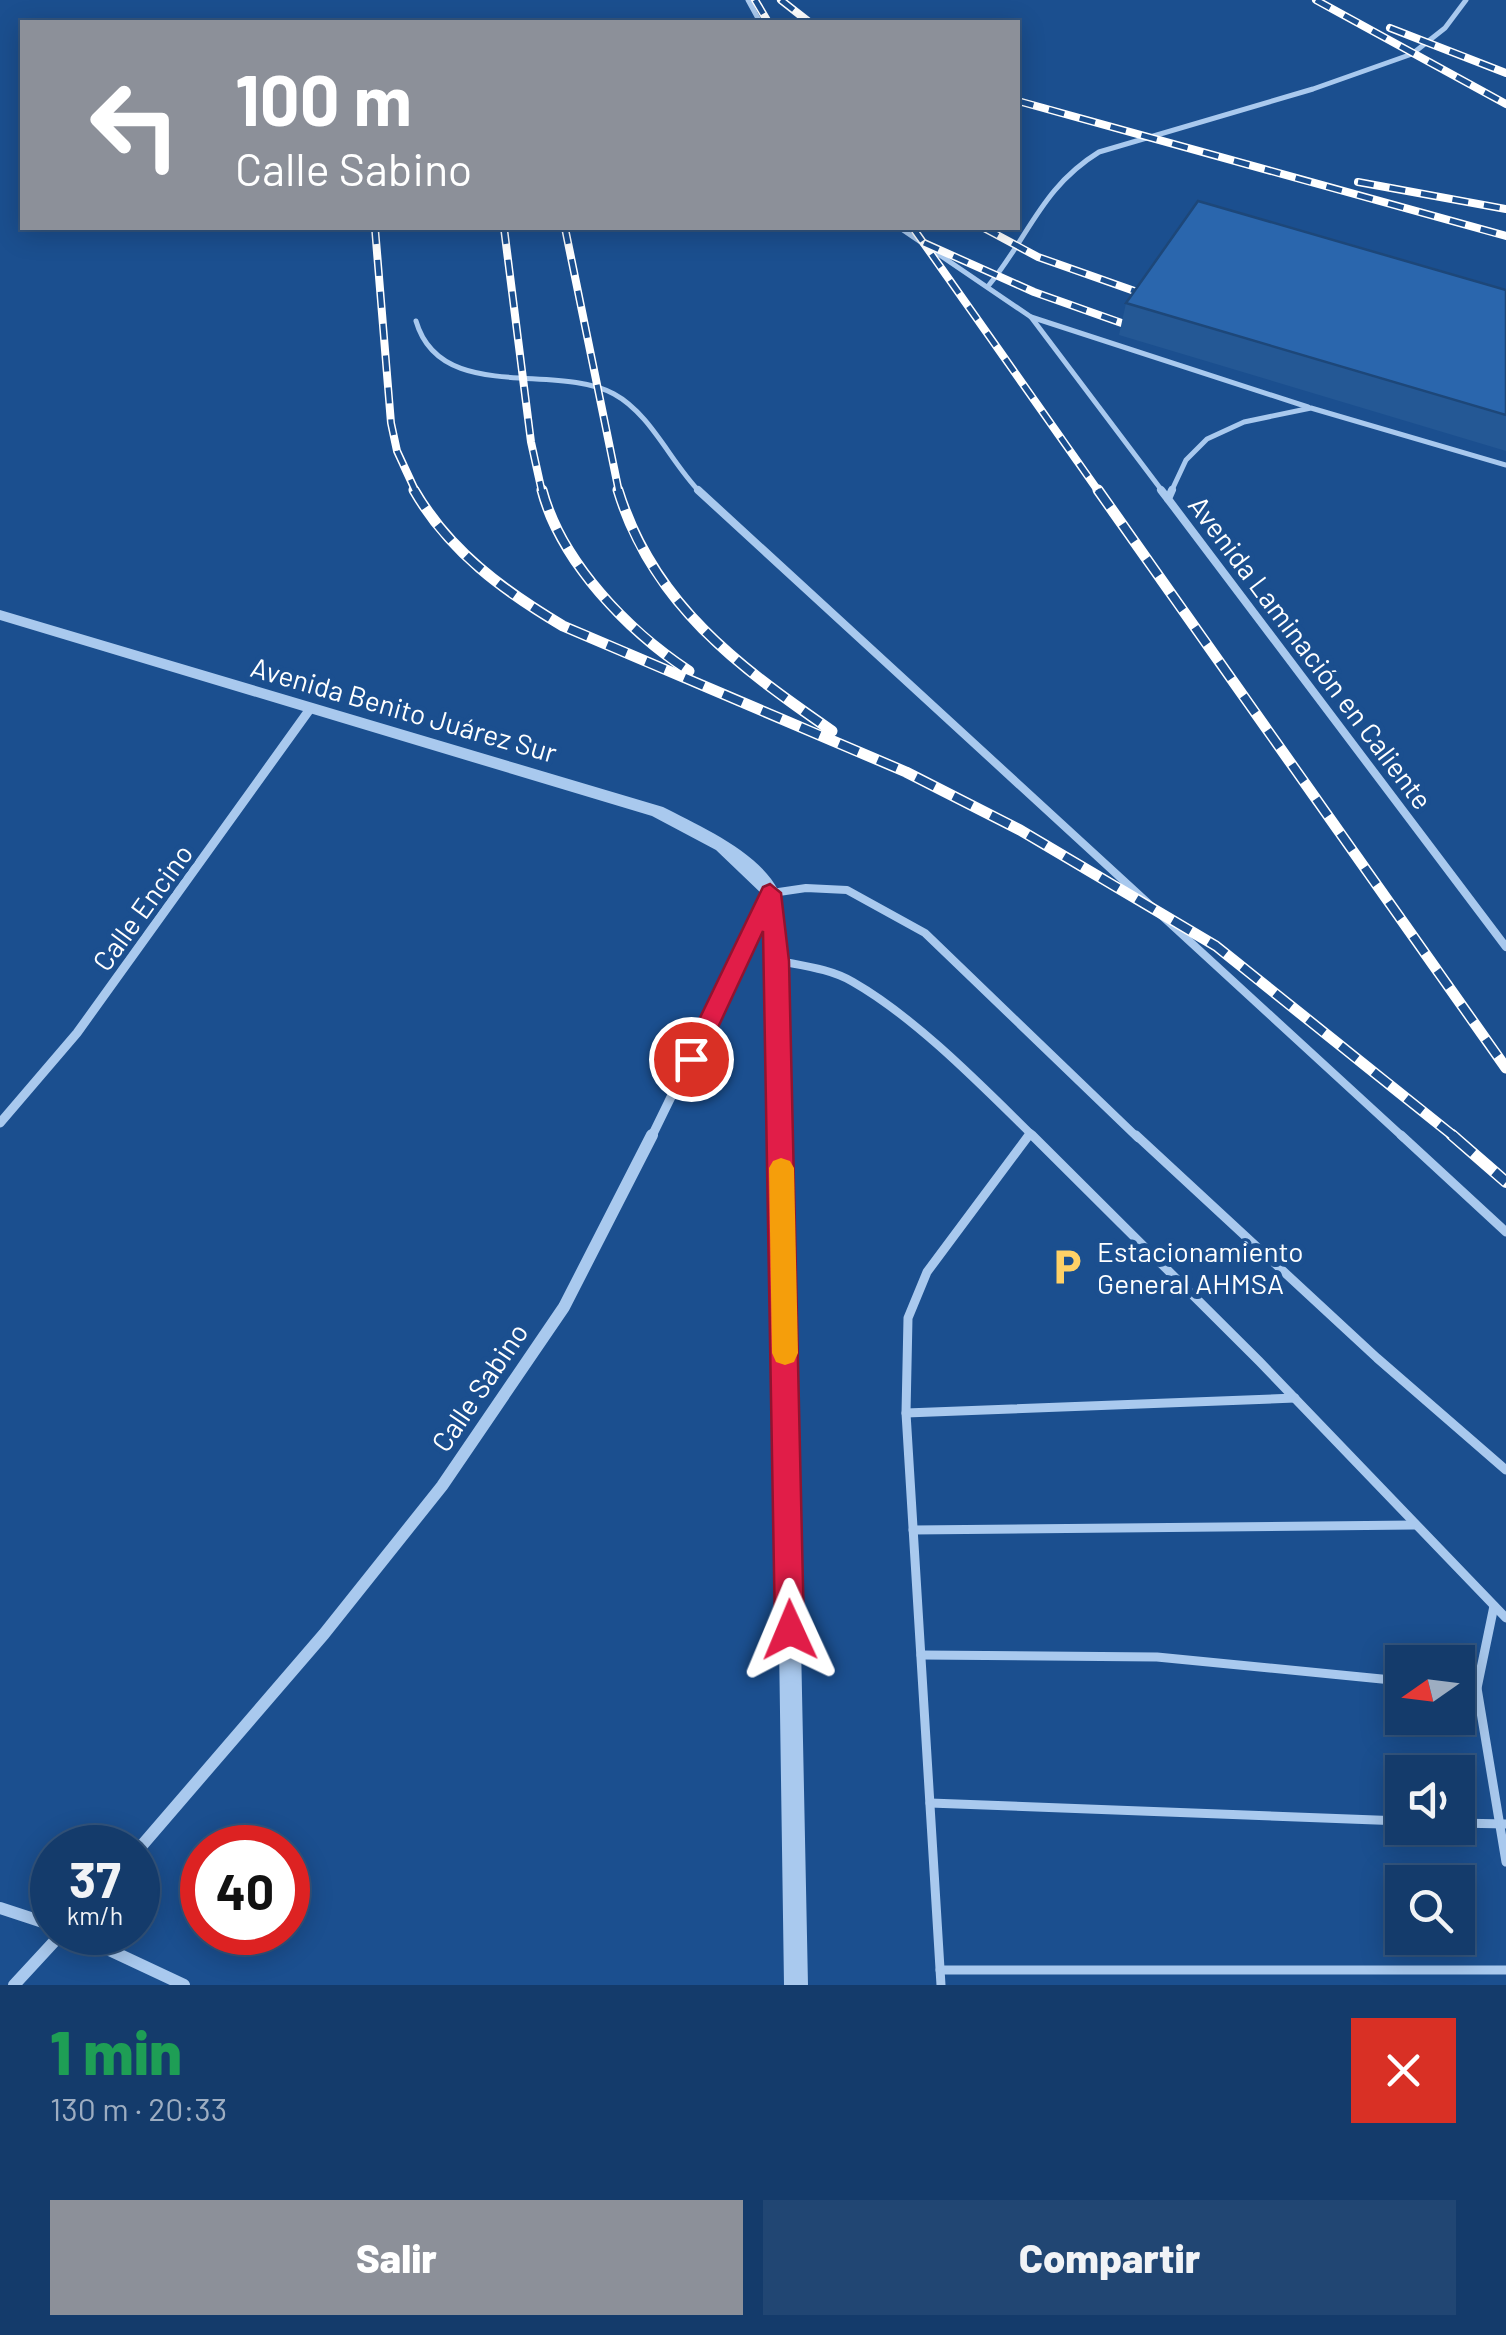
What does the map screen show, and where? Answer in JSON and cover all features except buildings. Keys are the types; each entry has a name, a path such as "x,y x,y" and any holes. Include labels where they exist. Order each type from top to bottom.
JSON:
{"street":[{"name":"Avenida Benito Juárez Sur","path":"0,615 657,811 722,845 770,893"},
{"name":"Calle Encino","path":"0,1124 77,1033 310,709"},
{"path":"770,893 778,961 796,1985"},
{"name":"Calle Sabino","path":"160,1825 312,1649 442,1486 564,1307 691,1059 770,893"},
{"path":"0,1908 30,1918"},
{"path":"14,1985 42,1955"},
{"path":"121,1955 184,1985"}],"lane":[{"path":"989,286 1056,180 1074,164 1099,152 1313,89 1412,54 1445,28 1466,0"},
{"path":"903,230 1032,317 1168,499"},
{"path":"1032,317 1312,408"},
{"path":"416,320 424,344 442,360 481,372 552,378 602,388 626,401 677,468 729,520 1089,845 1506,1232"},
{"name":"Avenida Laminación en Caliente","path":"1506,465 1312,408 1244,422 1206,439 1186,460 1168,499 1506,948"},
{"path":"770,893 806,888 847,890 925,933 1140,1140 1377,1358 1506,1470"},
{"path":"778,961 817,968 852,981 934,1044 1030,1133 1506,1618"},
{"path":"941,1985 906,1414 908,1318 927,1272 1030,1133"},
{"path":"906,1414 1294,1398"},
{"path":"913,1530 1415,1525"},
{"path":"1494,1606 1480,1658 1477,1688 1506,1862"},
{"path":"921,1655 1157,1657 1385,1679"},
{"path":"930,1803 1385,1819"},
{"path":"1475,1823 1502,1824"},
{"path":"940,1970 1506,1970"}],"railway":[{"path":"755,0 767,20"},
{"path":"781,0 806,20"},
{"path":"1316,0 1506,104"},
{"path":"1390,28 1506,73"},
{"path":"1020,102 1506,236"},
{"path":"1358,182 1506,209"},
{"path":"375,230 391,423 397,451 416,492"},
{"path":"504,230 531,442 542,492"},
{"path":"565,230 619,492"},
{"path":"914,230 1099,492"},
{"path":"988,230 1038,257 1160,300"},
{"path":"924,243 1034,292 1147,332"},
{"path":"414,490 461,551 541,613 563,626 906,772 1020,830 1216,946 1456,1138"},
{"path":"542,490 564,543 600,592 643,636 689,671"},
{"path":"618,490 633,530 676,599 732,656 832,731"},
{"path":"1098,490 1506,1068"},
{"path":"1452,1135 1506,1182"}],"slow traffic":[{"path":"781,1168 785,1353"}],"place":[{"name":"Estacionamiento General AHMSA","path":"1067,1267"}],"route":[{"path":"691,1059 770,893 778,961 790,1630"}]}
